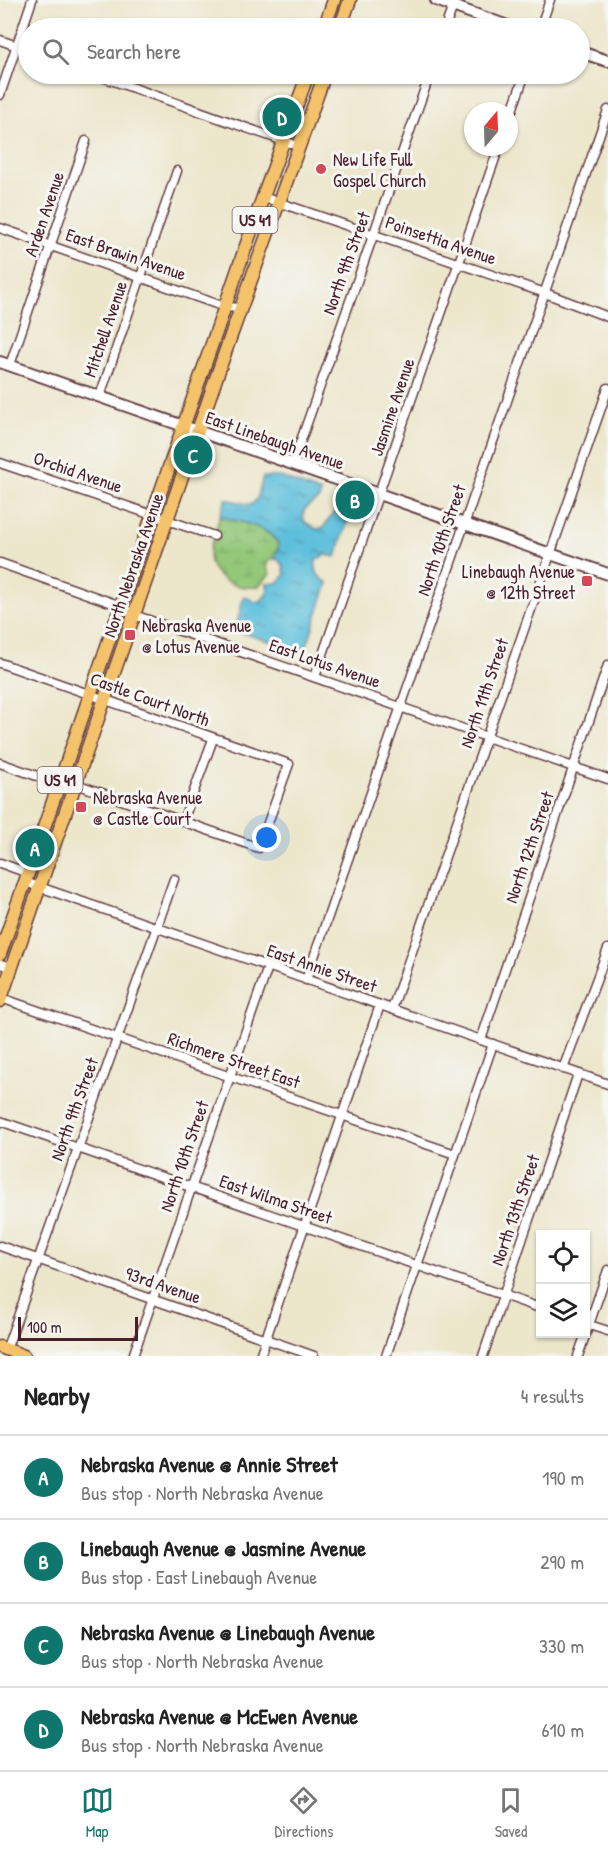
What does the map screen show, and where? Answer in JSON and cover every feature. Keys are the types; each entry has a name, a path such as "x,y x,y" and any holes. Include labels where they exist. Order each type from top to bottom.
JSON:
{"main road":[{"path":"328,18 334,0"},
{"path":"344,18 350,0"},
{"name":"North Nebraska Avenue","path":"0,954 304,84"},
{"name":"North Nebraska Avenue","path":"1,999 6,965 40,887 278,202 321,84"},
{"path":"3,1348 24,1356"}],"street":[{"path":"26,18 32,0"},
{"path":"436,0 486,18"},
{"path":"544,18 550,0"},
{"path":"449,18 453,6"},
{"path":"0,40 17,46"},
{"path":"0,95 18,43"},
{"path":"590,55 608,61"},
{"path":"122,84 298,146"},
{"name":"North 9th Street","path":"293,463 427,84"},
{"path":"515,102 521,84"},
{"name":"North 10th Street","path":"306,980 608,110"},
{"name":"Arden Avenue","path":"5,363 51,245 86,141"},
{"name":"Jasmine Avenue","path":"315,677 496,156"},
{"name":"Mitchell Avenue","path":"100,396 177,171"},
{"name":"Poinsettia Avenue","path":"263,197 545,293 608,317"},
{"name":"East Brawin Avenue","path":"0,228 225,307 241,308"},
{"name":"East Linebaugh Avenue","path":"5,363 608,574"},
{"name":"North 11th Street","path":"392,1010 608,388"},
{"name":"Orchid Avenue","path":"0,462 213,536"},
{"name":"East Lotus Avenue","path":"0,563 121,606 134,615 608,779"},
{"name":"Castle Court North","path":"0,663 289,764 259,848 183,821"},
{"name":"North 12th Street","path":"481,1040 608,664"},
{"path":"0,763 59,784 75,786 183,821 213,739"},
{"name":"East Annie Street","path":"0,863 40,887 608,1084"},
{"name":"North 9th Street","path":"3,1348 38,1259 174,879"},
{"path":"563,1069 608,949"},
{"name":"North 10th Street","path":"133,1356 268,967"},
{"name":"Richmere Street East","path":"1,999 455,1154"},
{"path":"260,1356 380,1005"},
{"path":"386,1356 493,1044"},
{"name":"North 13th Street","path":"483,1356 578,1074"},
{"name":"East Wilma Street","path":"0,1121 536,1307"},
{"name":"93rd Avenue","path":"0,1246 314,1356"},
{"path":"590,1316 608,1270"},
{"path":"590,1325 608,1331"},
{"path":"578,1356 583,1338"}],"green space":[{"path":"220,516 261,529 279,545 276,559 270,559 266,566 270,574 258,587 247,587 228,582 214,570 209,552 212,541 216,542 219,534 215,532"}],"water":[{"path":"263,477 281,477 321,493 319,499 303,513 305,522 316,529 323,528 334,512 338,512 349,504 353,505 336,557 325,555 316,560 318,574 328,583 307,645 302,651 235,631 244,596 255,602 262,600 268,592 267,583 278,583 285,575 283,565 275,557 279,545 269,533 220,516 226,499 251,505 257,499"}],"place":[{"name":"Nebraska Avenue @ McEwen Avenue","path":"282,117"},
{"name":"New Life Full Gospel Church","path":"321,169"},
{"name":"Nebraska Avenue @ Linebaugh Avenue","path":"193,455"},
{"name":"Linebaugh Avenue @ Jasmine Avenue","path":"355,500"},
{"name":"Linebaugh Avenue @ 12th Street","path":"587,581"},
{"name":"Nebraska Avenue @ Lotus Avenue","path":"130,635"},
{"name":"Nebraska Avenue @ Castle Court","path":"81,807"},
{"name":"Nebraska Avenue @ Annie Street","path":"35,848"}]}
